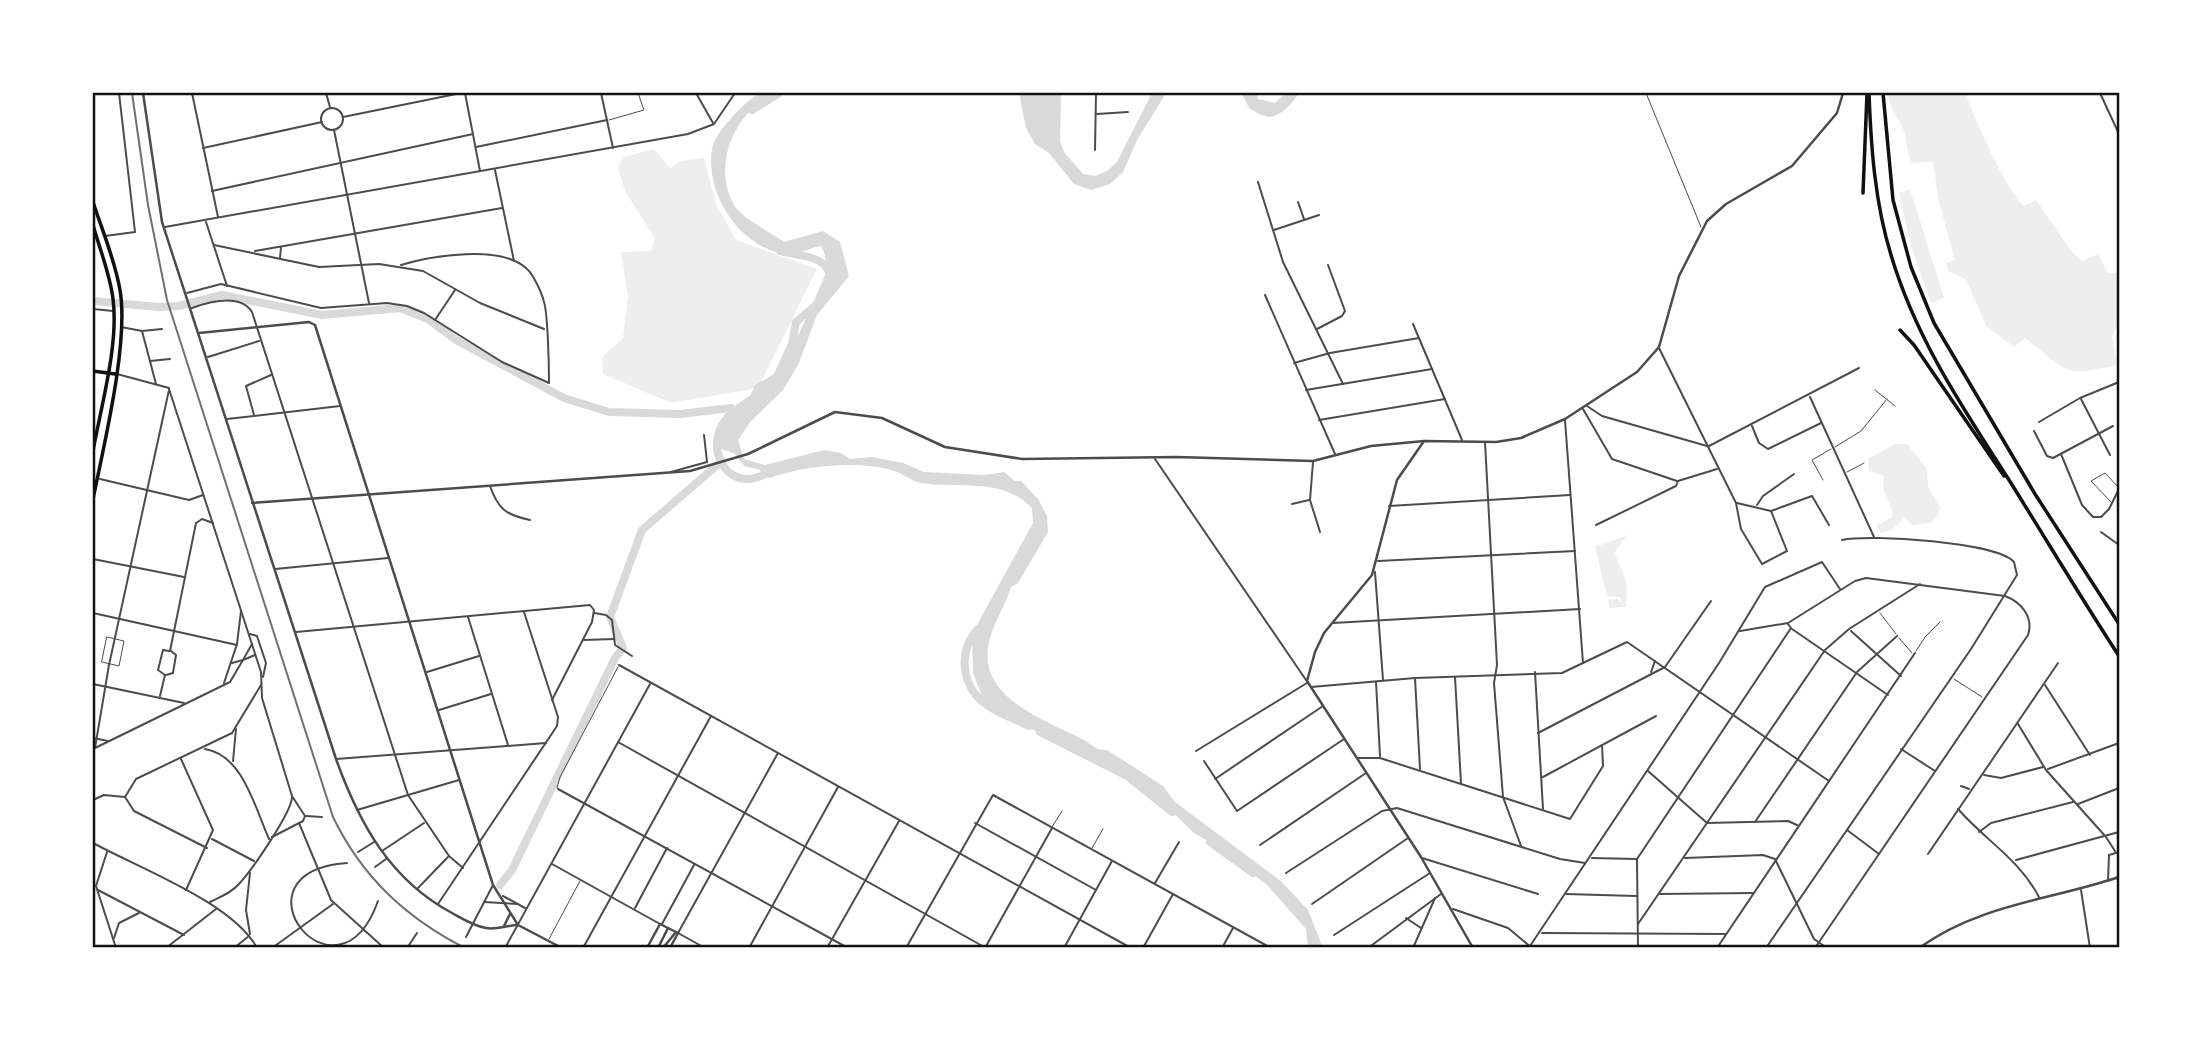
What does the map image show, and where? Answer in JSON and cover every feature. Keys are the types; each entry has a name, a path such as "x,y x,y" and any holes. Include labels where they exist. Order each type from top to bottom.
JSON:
{"main road":[{"path":"1863,193 1868,93"},
{"path":"1868,93 1871,142 1881,212 1900,282 1938,369 2119,656"},
{"path":"1883,93 1893,200 1911,267 1934,323 2035,494 2119,624"},
{"path":"93,202 122,309 115,374 93,499"},
{"path":"93,225 114,309 107,372 93,451"},
{"path":"1900,330 1914,345 1971,433 2013,487"},
{"path":"93,371 115,374"}],"street":[{"path":"104,236 135,232 119,93"},
{"path":"143,93 164,227 336,759 356,810 381,852 417,890 437,905 472,924 488,928 517,925"},
{"path":"192,93 218,217"},
{"path":"326,93 330,108"},
{"path":"343,117 463,93 480,173"},
{"path":"601,93 613,149"},
{"path":"696,93 714,124"},
{"path":"164,227 480,173 698,131 714,124 735,93"},
{"path":"1095,150 1096,93"},
{"path":"252,503 670,472 711,466 748,454 819,417 848,412 882,418 945,447 996,456 1059,460 1153,457 1313,461 1371,446 1424,441 1485,442 1521,438 1565,419 1637,372 1659,347 1672,295 1702,229 1718,210 1793,166 1837,113 1843,93"},
{"path":"2100,93 2119,134"},
{"path":"330,108 337,109 343,117 342,124 334,130 328,129 322,122 324,112 330,108"},
{"path":"1095,114 1128,112"},
{"path":"476,147 607,120"},
{"path":"202,148 322,122"},
{"path":"334,130 369,304"},
{"path":"212,191 473,134"},
{"path":"495,170 514,262"},
{"path":"1258,183 1283,262 1343,384"},
{"path":"1298,202 1304,220"},
{"path":"254,251 502,208"},
{"path":"1273,231 1319,215"},
{"path":"205,221 227,286"},
{"path":"188,295 216,285 321,308 369,304 407,306 502,362 549,383 544,300 529,271 502,257 432,257 401,265 319,267 254,251 214,245"},
{"path":"280,258 282,246"},
{"path":"414,269 415,261"},
{"path":"401,265 545,330"},
{"path":"1317,329 1342,316 1345,311 1328,265"},
{"path":"435,321 455,290"},
{"path":"1265,295 1335,455"},
{"path":"191,306 218,300 245,305 252,312 408,795 449,856 463,868"},
{"path":"93,309 114,309"},
{"path":"199,333 314,324 494,886 517,925 562,948"},
{"path":"1413,324 1462,441"},
{"path":"120,327 142,331 162,329"},
{"path":"142,331 156,384"},
{"path":"1294,363 1330,353 1419,338"},
{"path":"207,357 261,340"},
{"path":"1659,347 1736,503 1741,529 1762,564 1787,551 1771,511"},
{"path":"150,362 170,359"},
{"path":"1587,406 1602,416 1708,446 1810,396 1859,368"},
{"path":"1306,390 1432,369"},
{"path":"115,374 169,389"},
{"path":"254,415 246,386 272,375"},
{"path":"2039,422 2080,398 2119,382"},
{"path":"169,389 109,665 94,749 232,680 252,643"},
{"path":"169,389 256,654 262,681 237,728 233,763"},
{"path":"1810,396 1874,537"},
{"path":"2080,398 2110,455"},
{"path":"1319,419 1445,399"},
{"path":"226,419 340,406"},
{"path":"1582,408 1612,459 1678,481 1718,469"},
{"path":"1565,419 1583,663"},
{"path":"1752,425 1759,443 1768,449 1822,423"},
{"path":"2034,431 2048,456 2053,458 2098,431 2113,426"},
{"path":"670,472 707,461 704,435"},
{"path":"1196,751 1308,682 1315,652 1331,623 1362,591 1374,570 1389,506 1403,468 1424,441"},
{"path":"1485,442 1503,797 1521,846"},
{"path":"2060,454 2069,478 2088,512 2101,517 2119,489"},
{"path":"1153,457 1324,706 1421,857 1473,948"},
{"path":"1313,461 1310,500 1320,532"},
{"path":"1756,506 1766,493 1794,474"},
{"path":"95,478 189,500 204,495"},
{"path":"1596,524 1676,486 1678,481"},
{"path":"490,485 500,509 530,520"},
{"path":"1389,506 1571,495"},
{"path":"1736,503 1771,511 1812,496 1829,525"},
{"path":"1292,504 1310,500"},
{"path":"170,651 196,523 202,519 213,523"},
{"path":"2101,532 2119,545"},
{"path":"1766,948 2005,596 2017,572 2014,562 2004,553 1874,537 1842,540"},
{"path":"1377,561 1576,551"},
{"path":"274,569 389,558"},
{"path":"93,559 185,578"},
{"path":"1450,908 1508,928 1531,947 1740,631 1768,584 1822,562 1841,590"},
{"path":"1374,570 1383,680"},
{"path":"1740,631 1787,623 1866,578 1921,583 2005,596 2022,606 2030,629 1815,948"},
{"path":"1638,924 1825,650 1849,629 1921,583"},
{"path":"1538,733 1665,667 1711,601"},
{"path":"295,632 592,606 594,613 584,640 552,700"},
{"path":"1331,623 1580,609"},
{"path":"223,685 237,645 241,610"},
{"path":"437,905 547,743 558,722 524,611"},
{"path":"93,613 237,645"},
{"path":"594,613 606,615 612,620 615,645 632,656"},
{"path":"467,616 508,746"},
{"path":"1787,623 1889,695"},
{"path":"1638,948 1637,859 1791,628"},
{"path":"1849,629 1902,677"},
{"path":"249,633 257,636 266,663 262,698 292,796 305,816"},
{"path":"1755,822 1857,672 1897,636"},
{"path":"584,640 615,639"},
{"path":"1311,687 1496,673 1562,673 1624,642 1656,660 1829,781"},
{"path":"163,650 176,654 173,673 165,675 159,670 160,654 163,650"},
{"path":"231,663 256,654"},
{"path":"1717,948 1915,654"},
{"path":"426,672 480,655"},
{"path":"1650,674 1656,660"},
{"path":"1928,854 2058,663"},
{"path":"619,665 1130,948"},
{"path":"1535,672 1543,810"},
{"path":"159,698 165,675"},
{"path":"1455,676 1461,784"},
{"path":"1415,678 1420,770"},
{"path":"1376,680 1380,758"},
{"path":"505,948 651,683"},
{"path":"93,684 186,703"},
{"path":"2045,684 2090,755"},
{"path":"438,710 492,694"},
{"path":"1215,779 1324,706"},
{"path":"583,948 711,716"},
{"path":"1541,778 1656,716"},
{"path":"2018,723 2045,768 2106,837 2115,851 2119,852"},
{"path":"125,797 136,779 203,748 237,728"},
{"path":"94,738 109,741"},
{"path":"1204,761 1236,811 1345,739"},
{"path":"336,759 547,743"},
{"path":"618,743 986,948 1052,827"},
{"path":"1983,774 2001,778 2045,768 2119,743"},
{"path":"1357,758 1380,758 1573,818 1605,762 1602,745"},
{"path":"203,748 221,752 233,763 270,839"},
{"path":"1901,749 1936,771"},
{"path":"670,948 778,753"},
{"path":"181,758 212,825 211,839 186,891"},
{"path":"1648,771 1707,823 1788,821 1798,826"},
{"path":"1260,845 1366,773"},
{"path":"356,810 461,780"},
{"path":"749,948 839,786"},
{"path":"1961,786 1972,789"},
{"path":"2076,805 2119,788"},
{"path":"558,789 848,948"},
{"path":"93,800 104,795 125,797"},
{"path":"209,903 232,891 250,871 289,813 292,796"},
{"path":"906,948 990,797 994,796 1271,948"},
{"path":"125,797 134,811 207,848"},
{"path":"1978,832 1991,823 2073,802"},
{"path":"1286,873 1390,808 1586,864"},
{"path":"1958,809 1978,832 2015,861 2028,876 2039,897"},
{"path":"270,839 305,816 321,817"},
{"path":"827,948 899,820"},
{"path":"299,822 334,903 384,948"},
{"path":"381,852 424,822"},
{"path":"975,823 1096,890"},
{"path":"1847,830 1880,854"},
{"path":"2015,861 2119,832"},
{"path":"1312,904 1408,838"},
{"path":"211,839 255,861"},
{"path":"358,852 374,842"},
{"path":"1154,883 1179,842"},
{"path":"93,843 209,903 250,935"},
{"path":"634,909 667,848"},
{"path":"107,851 98,873 97,890 116,948"},
{"path":"2108,881 2109,857 2115,851"},
{"path":"1684,858 1763,855 1775,859 1818,943 1827,948"},
{"path":"417,890 449,856"},
{"path":"1421,857 1538,894"},
{"path":"374,867 387,858"},
{"path":"1590,858 1637,859"},
{"path":"1064,948 1112,860"},
{"path":"347,863 317,866 300,879 292,897 292,912 300,928 318,942 335,945 349,942 364,930 378,901"},
{"path":"551,863 705,948"},
{"path":"647,948 695,864"},
{"path":"250,871 246,910 250,935 257,948"},
{"path":"1334,935 1430,873"},
{"path":"1919,948 1958,924 2039,897 2119,877"},
{"path":"466,937 482,902 494,886"},
{"path":"2081,888 2090,948"},
{"path":"97,890 184,935"},
{"path":"1660,894 1754,893"},
{"path":"501,894 526,908"},
{"path":"1143,948 1173,894"},
{"path":"1368,948 1441,894"},
{"path":"1566,894 1637,896"},
{"path":"1413,948 1436,897"},
{"path":"482,902 518,904"},
{"path":"272,948 334,903"},
{"path":"166,948 217,908"},
{"path":"113,943 118,922 142,913"},
{"path":"504,926 510,914"},
{"path":"1406,918 1422,929"},
{"path":"1222,948 1234,927"},
{"path":"658,948 668,928"},
{"path":"1540,932 1552,935 1726,934"},
{"path":"407,948 416,933"},
{"path":"663,948 677,933"},
{"path":"234,948 250,935"}],"lane":[{"path":"607,120 644,111 638,93"},
{"path":"1646,93 1702,229"},
{"path":"514,262 514,269"},
{"path":"1875,390 1895,406"},
{"path":"1823,481 1812,460 1861,432 1886,399"},
{"path":"1845,473 1864,463"},
{"path":"2112,503 2091,481 2105,473 2119,489"},
{"path":"1879,611 1897,636 1915,654 1927,634 1940,622"},
{"path":"107,637 115,638 124,641 120,664 109,665 102,662 107,637"},
{"path":"558,789 560,777 619,665"},
{"path":"1951,676 1984,699"},
{"path":"1052,827 1062,811"},
{"path":"1092,848 1103,830"},
{"path":"548,941 581,879"}],"shaded area":[{"path":"760,93 775,93 748,113 730,143 726,159 725,176 736,208 784,242 823,231 840,242 849,276 817,315 798,365 783,390 751,421 738,440 744,459 765,465 824,450 841,453 850,459 872,457 903,463 924,472 985,475 1004,472 1015,481 1021,481 1038,499 1047,516 1048,532 1018,583 1011,587 989,643 988,663 1001,690 1027,711 1097,749 1107,750 1163,786 1175,802 1282,882 1308,910 1323,948 1308,948 1306,929 1268,886 1222,849 1194,833 1159,799 1116,767 1041,734 983,699 973,673 972,634 1033,523 1032,508 1020,498 994,488 921,483 897,472 867,466 815,467 770,478 763,477 760,470 744,466 735,454 717,447 714,435 719,437 726,424 728,412 779,374 826,271 821,246 789,254 768,249 753,241 740,229 720,200 711,166 714,142 732,118"},
{"path":"1019,93 1061,93 1060,141 1064,152 1083,174 1095,176 1107,171 1117,162 1152,93 1166,93 1137,140 1123,172 1110,184 1091,190 1074,184 1049,153 1035,144 1026,128"},
{"path":"1248,93 1257,93 1258,99 1275,103 1286,93 1299,93 1279,114 1267,116 1255,108"},
{"path":"1888,93 1966,93 1991,152 2017,198 2024,206 2036,200 2071,251 2082,261 2098,254 2108,273 2119,273 2119,323 2112,336 2117,365 2085,371 2066,369 2025,338 2014,347 1987,327 1966,279 1948,271 1946,263 1955,260 1938,198 1933,162 1912,163 1905,133 1890,104"},
{"path":"654,149 670,168 680,161 704,158 716,204 736,240 817,269 758,388 671,403 603,374 602,357 623,338 628,296 621,252 651,251 655,238 625,191 618,167 623,157"},
{"path":"1910,189 1944,298 1931,303 1912,249 1899,193"},
{"path":"1895,444 1907,444 1927,469 1928,486 1940,508 1938,516 1930,523 1912,525 1904,518 1892,530 1881,533 1876,526 1891,518 1893,513 1883,488 1884,476 1869,471 1868,459"},
{"path":"1627,535 1615,552 1626,583 1626,607 1609,608 1608,600 1617,599 1622,603 1620,597 1607,596 1595,547"}],"waterway":[{"path":"752,110 779,93"},
{"path":"1246,93 1252,105 1262,111"},
{"path":"780,251 816,259 829,273"},
{"path":"93,301 159,307 178,306 222,295 322,315 400,308 428,319 456,340 564,398 609,412 680,414 731,408"},
{"path":"754,397 758,388 777,377 792,344 796,322 816,305"},
{"path":"733,411 721,427 717,441 721,463 736,477 747,479 759,477 771,470"},
{"path":"500,885 512,870 615,658 623,648 610,617 642,530 722,461"},
{"path":"978,629 968,644 965,661 971,687 987,705 1029,726"},
{"path":"1040,732 1127,776 1172,812"},
{"path":"1210,842 1253,873"}],"railway":[{"path":"132,93 148,205 167,300 333,817 358,859 388,894 424,923 465,948"}]}
